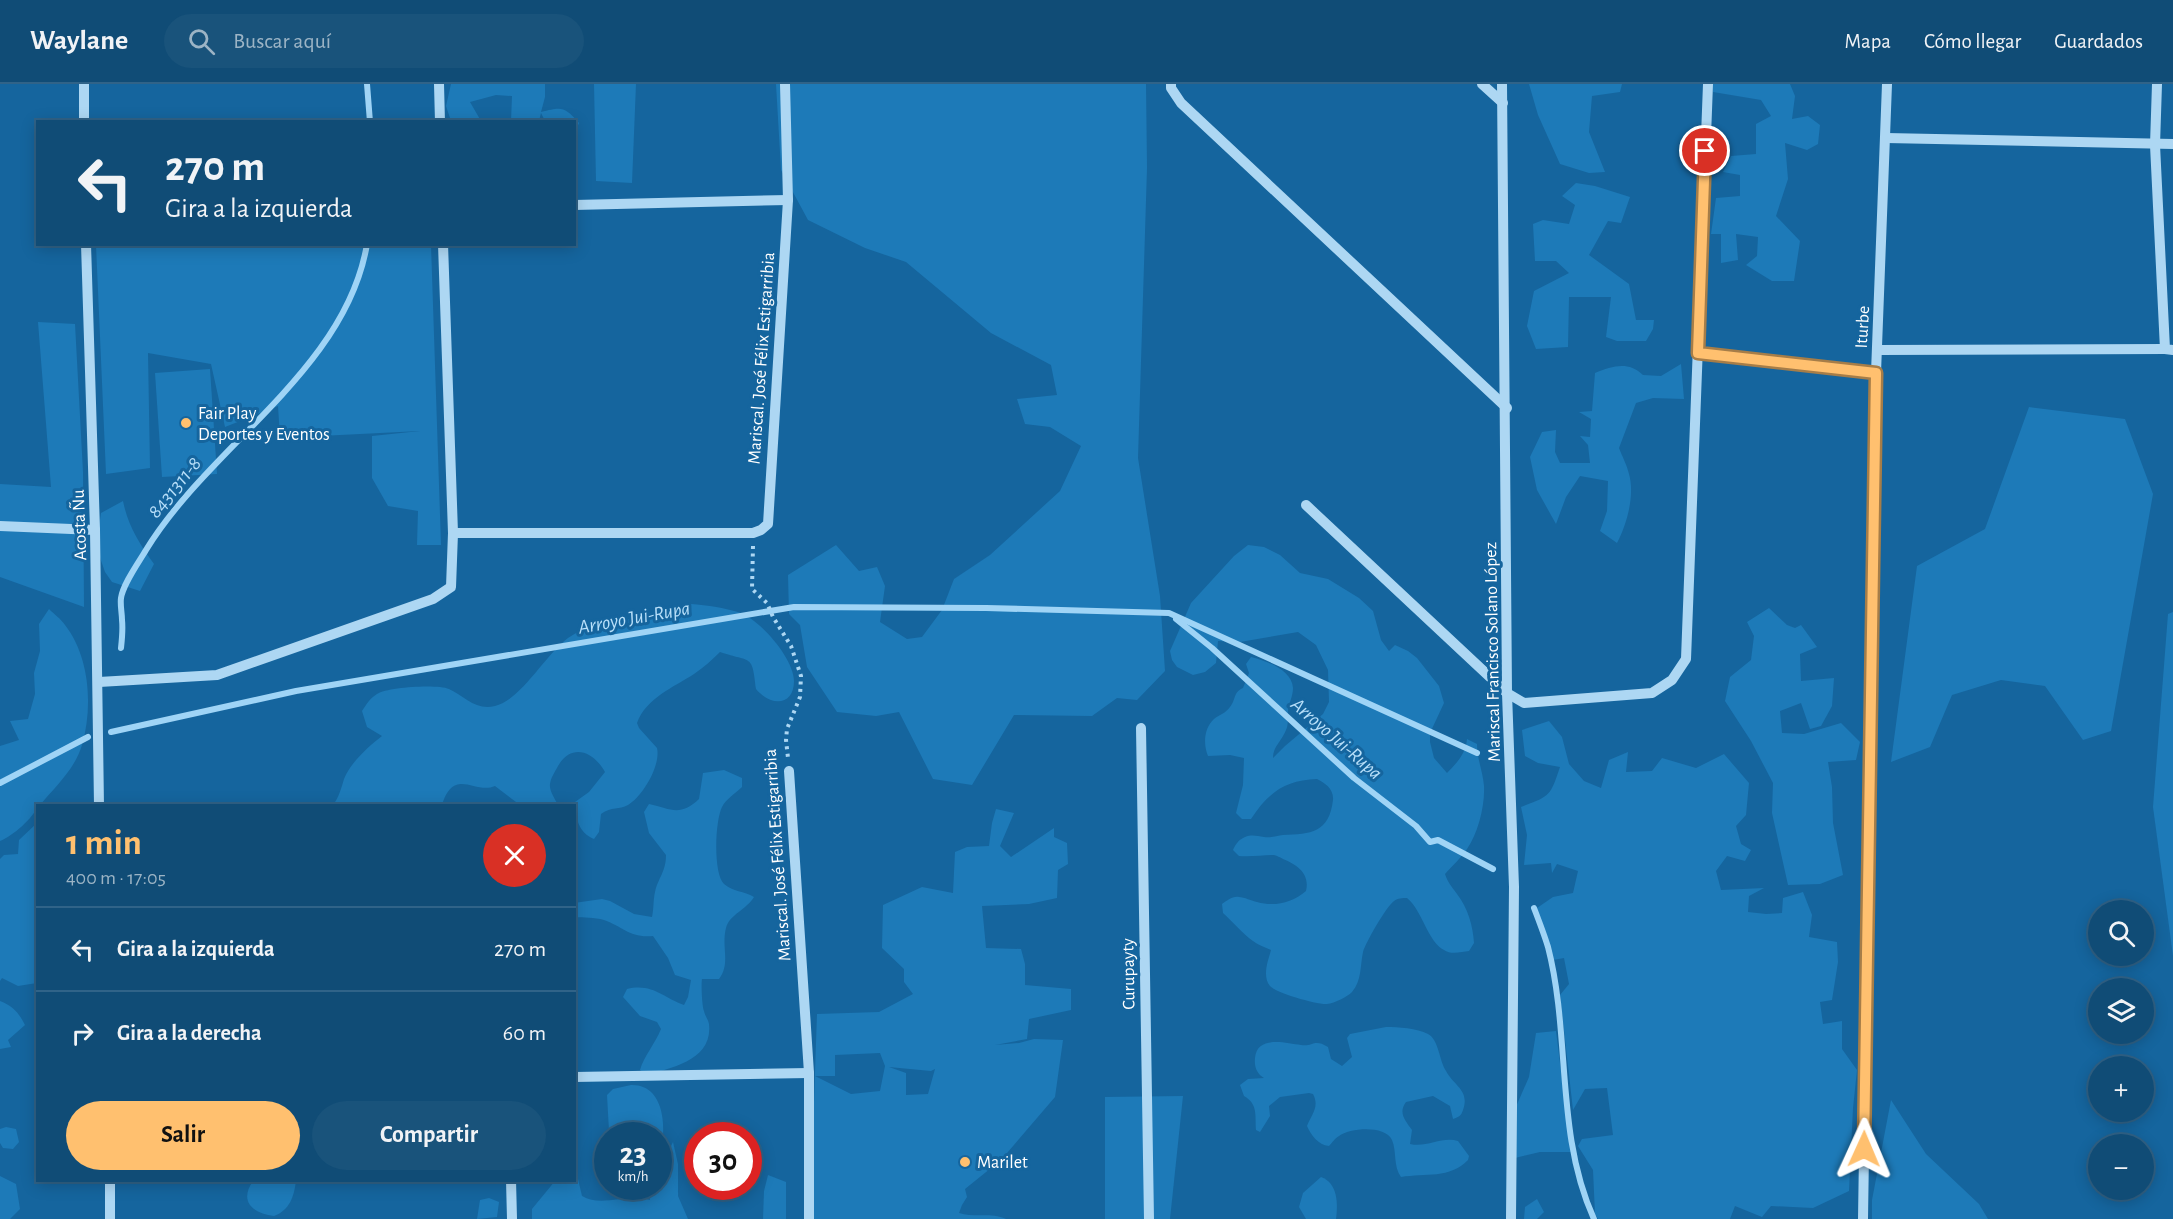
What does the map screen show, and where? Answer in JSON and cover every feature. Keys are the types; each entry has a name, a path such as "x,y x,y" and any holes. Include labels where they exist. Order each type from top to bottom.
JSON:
{"street":[{"path":"84,84 84,120"},
{"path":"439,84 440,120"},
{"name":"Mariscal. José Félix Estigarribia","path":"753,533 768,524 788,200 785,84"},
{"path":"1171,84 1180,103 1506,408"},
{"path":"1482,84 1503,103"},
{"name":"Mariscal Francisco Solano López","path":"1502,84 1507,693 1514,886 1511,1219"},
{"path":"1306,505 1507,693 1524,703 1652,693 1672,680 1686,659 1708,84"},
{"name":"Iturbe","path":"1863,1219 1876,373 1887,84"},
{"path":"1878,350 2169,350 2155,145 2157,84"},
{"path":"1886,138 2173,144"},
{"path":"576,204 788,200"},
{"name":"Acosta Ñu","path":"86,246 99,682 97,735 99,804"},
{"path":"99,682 217,675 433,599 451,587 453,533 443,246"},
{"path":"1698,353 1876,373"},
{"path":"0,526 95,530"},
{"path":"453,533 753,533"},
{"name":"Curupayty","path":"1141,728 1149,1219"},
{"name":"Mariscal. José Félix Estigarribia","path":"789,771 809,1073 809,1219"},
{"path":"576,1077 809,1073"},
{"path":"110,1182 110,1219"},
{"path":"511,1182 512,1219"}],"path":[{"name":"Mariscal. José Félix Estigarribia","path":"753,533 752,589 767,603 791,646 801,676 800,698 787,729 789,771"}],"shaded area":[{"path":"451,84 545,84 545,97 541,112 562,109 570,113 579,123 576,130 576,120 544,120 541,113 539,120 511,120 512,96 496,95 470,102 480,120 451,120 446,106"},
{"path":"594,84 636,84 632,183 596,181"},
{"path":"776,84 1146,84 1147,168 1138,458 1160,596 1165,671 1137,700 1117,698 1092,716 1014,715 972,785 933,779 899,712 876,716 837,712 807,667 800,625 789,614 788,575 836,545 859,571 877,567 885,586 880,622 907,639 922,637 942,610 954,579 990,555 1060,491 1081,446 1050,427 1025,424 1017,399 1057,395 1051,365 991,333 906,262 865,248 808,220 781,170"},
{"path":"1529,84 1622,84 1620,92 1592,96 1589,132 1605,172 1589,173 1560,164 1538,115"},
{"path":"1713,84 1790,84 1795,96 1792,119 1808,116 1820,125 1818,144 1807,150 1785,143 1788,179 1776,216 1800,241 1794,281 1772,281 1746,265 1757,256 1758,237 1736,234 1738,260 1721,263 1721,234 1711,234 1716,198 1740,196 1740,175 1723,172 1731,156 1756,154 1756,124 1771,116 1761,100 1713,92"},
{"path":"1576,183 1595,186 1630,197 1621,223 1608,221 1589,255 1629,284 1636,320 1654,320 1653,329 1646,341 1617,341 1606,337 1611,297 1569,297 1568,347 1536,349 1527,326 1534,291 1569,273 1556,261 1535,261 1533,224 1543,220 1569,224 1575,205 1562,196"},
{"path":"96,246 431,246 441,545 417,545 418,511 388,506 372,478 372,436 420,431 280,438 278,406 225,427 211,364 148,353 150,468 106,474"},
{"path":"38,322 75,324 83,472 84,607 0,577 0,484 51,487"},
{"path":"1681,364 1684,399 1653,398 1636,403 1619,448 1628,471 1631,491 1627,518 1617,543 1600,531 1607,511 1608,481 1580,476 1566,497 1556,524 1537,490 1530,457 1542,432 1556,430 1555,452 1560,463 1590,463 1588,445 1580,436 1590,437 1591,419 1579,412 1592,411 1595,373 1626,366 1643,375 1661,376"},
{"name":"Fair Play Deportes y Eventos","path":"210,369 217,474 162,477 155,373"},
{"path":"2029,407 2125,419 2153,494 2111,731 2083,740 2045,686 2001,680 1952,695 1930,747 1891,762 1917,566 1985,529"},
{"path":"123,501 135,534 154,564 140,591 112,582 105,572 96,546 101,513"},
{"path":"1248,545 1264,547 1280,555 1300,573 1328,579 1359,598 1373,611 1381,640 1389,651 1395,645 1417,658 1439,686 1444,703 1430,733 1430,742 1434,758 1447,773 1463,753 1467,739 1477,744 1484,794 1482,811 1471,843 1445,874 1464,905 1474,943 1469,951 1447,952 1438,946 1412,903 1407,898 1397,899 1381,917 1365,947 1359,978 1352,992 1344,998 1327,1004 1297,998 1270,986 1266,973 1271,950 1255,942 1242,931 1223,913 1222,904 1236,897 1276,904 1289,901 1306,891 1304,875 1293,864 1275,855 1239,856 1233,850 1239,841 1248,836 1271,837 1317,830 1323,825 1331,811 1332,793 1317,779 1296,782 1271,795 1251,819 1242,819 1236,813 1243,785 1244,758 1230,755 1208,756 1205,741 1206,731 1211,723 1228,709 1236,694 1243,688 1249,673 1246,664 1251,657 1278,667 1292,682 1287,728 1274,750 1273,758 1323,714 1329,702 1328,670 1316,645 1298,632 1240,642 1218,641 1216,663 1205,672 1193,675 1177,667 1170,651 1191,603 1234,556"},
{"path":"691,604 741,613 767,632 783,652 793,672 793,689 786,699 781,701 768,699 756,689 753,670 748,661 720,652 694,674 661,694 641,714 637,723 657,748 658,755 650,780 634,801 601,814 599,832 594,839 581,829 575,802 589,792 605,772 595,759 583,752 570,754 558,766 552,777 550,789 557,804 519,804 495,786 487,788 459,784 447,793 442,804 334,804 344,779 355,761 382,736 367,727 362,711 377,694 401,688 443,687 476,705 495,706 514,696 568,638 597,625"},
{"path":"1769,608 1787,625 1795,628 1801,625 1817,647 1800,654 1801,681 1834,678 1832,706 1821,726 1810,729 1801,703 1780,711 1782,733 1804,734 1841,723 1860,742 1856,760 1828,762 1832,787 1833,823 1843,875 1820,884 1788,885 1772,813 1773,783 1751,741 1725,701 1730,677 1751,660 1754,636 1747,622"},
{"path":"49,609 65,625 73,638 84,667 88,715 82,745 75,762 41,804 36,804 36,809 27,821 0,841 0,746 19,740 10,721 28,719 35,694 34,673 40,651 39,624"},
{"path":"2173,612 2173,956 2153,807 2168,614"},
{"path":"1549,721 1562,737 1569,764 1584,781 1601,788 1609,760 1628,752 1626,772 1652,771 1662,758 1696,768 1724,754 1749,783 1746,815 1736,826 1741,844 1751,850 1745,861 1727,856 1716,871 1721,890 1764,888 1749,896 1748,912 1782,913 1783,898 1803,892 1812,915 1809,937 1837,942 1838,962 1832,1000 1820,1002 1823,1024 1842,1021 1842,1049 1857,1070 1849,1191 1813,1208 1771,1206 1762,1217 1735,1206 1730,1219 1598,1219 1595,1214 1593,1170 1578,1146 1582,1139 1613,1135 1607,1088 1585,1089 1573,1110 1560,995 1569,984 1564,958 1553,960 1537,908 1553,897 1573,893 1578,871 1557,864 1552,873 1551,863 1524,865 1527,835 1521,807 1548,794 1560,767 1538,763 1525,756 1522,730"},
{"path":"724,770 742,778 742,787 726,801 720,814 716,847 718,869 724,884 731,889 754,897 728,923 723,973 719,979 702,979 704,1013 709,1024 704,1046 688,1060 646,1076 640,1070 661,1029 657,1022 640,1016 623,997 627,989 644,988 684,1005 691,980 675,975 668,958 653,936 632,934 600,919 576,917 576,903 602,899 634,914 652,917 656,887 665,866 666,855 649,833 644,812 649,804 675,810 692,805 699,799 703,773"},
{"path":"996,809 1014,813 1000,846 1011,857 1054,828 1054,837 1067,843 1068,864 1058,870 1057,898 1029,904 982,906 986,948 1021,949 1025,964 1025,985 1071,989 1071,1010 1029,1019 1027,1039 995,1045 1034,1039 1063,1040 1055,1097 1001,1160 965,1189 967,1197 959,1213 1006,1219 810,1219 817,1014 879,1012 913,994 904,982 904,969 882,948 883,905 922,887 953,893 955,852 967,847 989,846","holes":["880,1053 885,1066 880,1091 851,1094 815,1076 835,1076 835,1055","889,1067 931,1071 935,1069 928,1094 906,1095 906,1073"]},
{"path":"36,824 36,983 18,986 2,978 0,981 0,859 4,855 18,854 19,840"},
{"path":"0,1001 15,1010 25,1025 8,1040 11,1047 0,1049"},
{"path":"1386,1027 1413,1029 1432,1037 1446,1071 1463,1093 1465,1103 1462,1112 1460,1116 1453,1119 1450,1106 1433,1096 1406,1102 1403,1110 1403,1116 1412,1130 1410,1144 1458,1141 1469,1156 1461,1166 1445,1173 1401,1177 1392,1140 1388,1135 1375,1130 1351,1131 1338,1137 1329,1146 1321,1144 1307,1126 1316,1103 1313,1094 1309,1093 1280,1097 1269,1106 1270,1116 1260,1132 1256,1130 1254,1106 1244,1096 1240,1085 1248,1079 1264,1078 1258,1072 1255,1064 1257,1051 1261,1046 1273,1042 1305,1045 1320,1043 1328,1047 1331,1059 1342,1066 1352,1057 1347,1038 1350,1034"},
{"path":"1556,1031 1571,1152 1540,1152 1515,1158 1515,1109 1529,1077 1536,1033"},
{"path":"631,1085 643,1087 658,1101 663,1122 608,1122 607,1095 613,1089"},
{"path":"1183,1096 1170,1219 1105,1219 1105,1097"},
{"path":"1891,1100 1926,1154 1979,1204 1988,1219 1872,1219 1872,1200"},
{"path":"6,1127 16,1129 19,1142 13,1149 3,1148 0,1143 0,1129"},
{"path":"673,1142 678,1164 678,1196 688,1219 532,1219 532,1209 554,1182 576,1182 576,1178 582,1196 598,1201 672,1200"},
{"path":"768,1175 786,1182 786,1219 763,1219 764,1191"},
{"path":"0,1176 16,1184 20,1209 10,1219 0,1219"},
{"path":"1321,1177 1327,1180 1334,1189 1337,1201 1336,1219 1306,1219 1299,1207 1303,1193"},
{"path":"252,1182 296,1182 290,1202 284,1210 274,1216 259,1212 250,1205 247,1194"},
{"path":"489,1198 499,1202 497,1217 477,1219 480,1200"},
{"path":"1537,1199 1544,1212 1537,1219 1524,1219 1525,1207"}],"waterway":[{"name":"8431311-8","path":"367,84 370,120"},
{"name":"8431311-8","path":"121,648 121,598 125,586 146,550 173,512 305,369 333,330 354,289 366,246"},
{"name":"Arroyo Jui-Rupa","path":"111,732 296,691 794,607 986,608 1169,613 1477,753"},
{"name":"Arroyo Jui-Rupa","path":"1176,619 1212,648 1354,778 1416,826 1430,842 1438,840 1493,869"},
{"name":"Arroyo Jui-Rupa","path":"0,783 88,737"},
{"name":"Arroyo Jui-Rupa","path":"1534,908 1548,947 1555,981 1568,1119 1574,1153 1582,1187 1594,1219"}],"place":[{"name":"Fair Play Deportes y Eventos","path":"186,423"},
{"name":"Marilet","path":"965,1162"}],"route":[{"path":"1705,151 1698,353 1876,373 1864,1149"}]}
